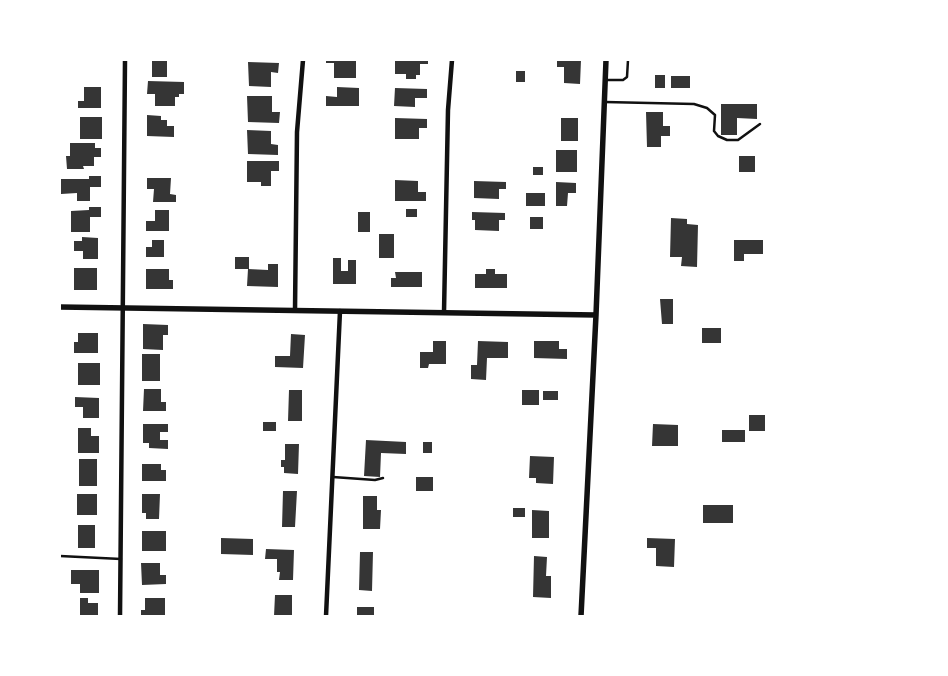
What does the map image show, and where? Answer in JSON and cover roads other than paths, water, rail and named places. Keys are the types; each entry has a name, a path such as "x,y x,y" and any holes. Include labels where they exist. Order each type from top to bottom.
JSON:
{"street":[{"path":"120,616 125,60"},
{"path":"295,310 297,132 302,60"},
{"path":"444,312 448,110 452,60"},
{"path":"581,616 606,60"},
{"path":"60,307 596,315"},
{"path":"326,616 340,311"}],"lane":[{"path":"606,80 617,81 627,77 628,60"},
{"path":"605,102 694,104 707,108 715,115 714,131 718,136 726,140 738,140 760,124"},
{"path":"333,477 375,480 383,478"},
{"path":"60,556 121,559"}]}
